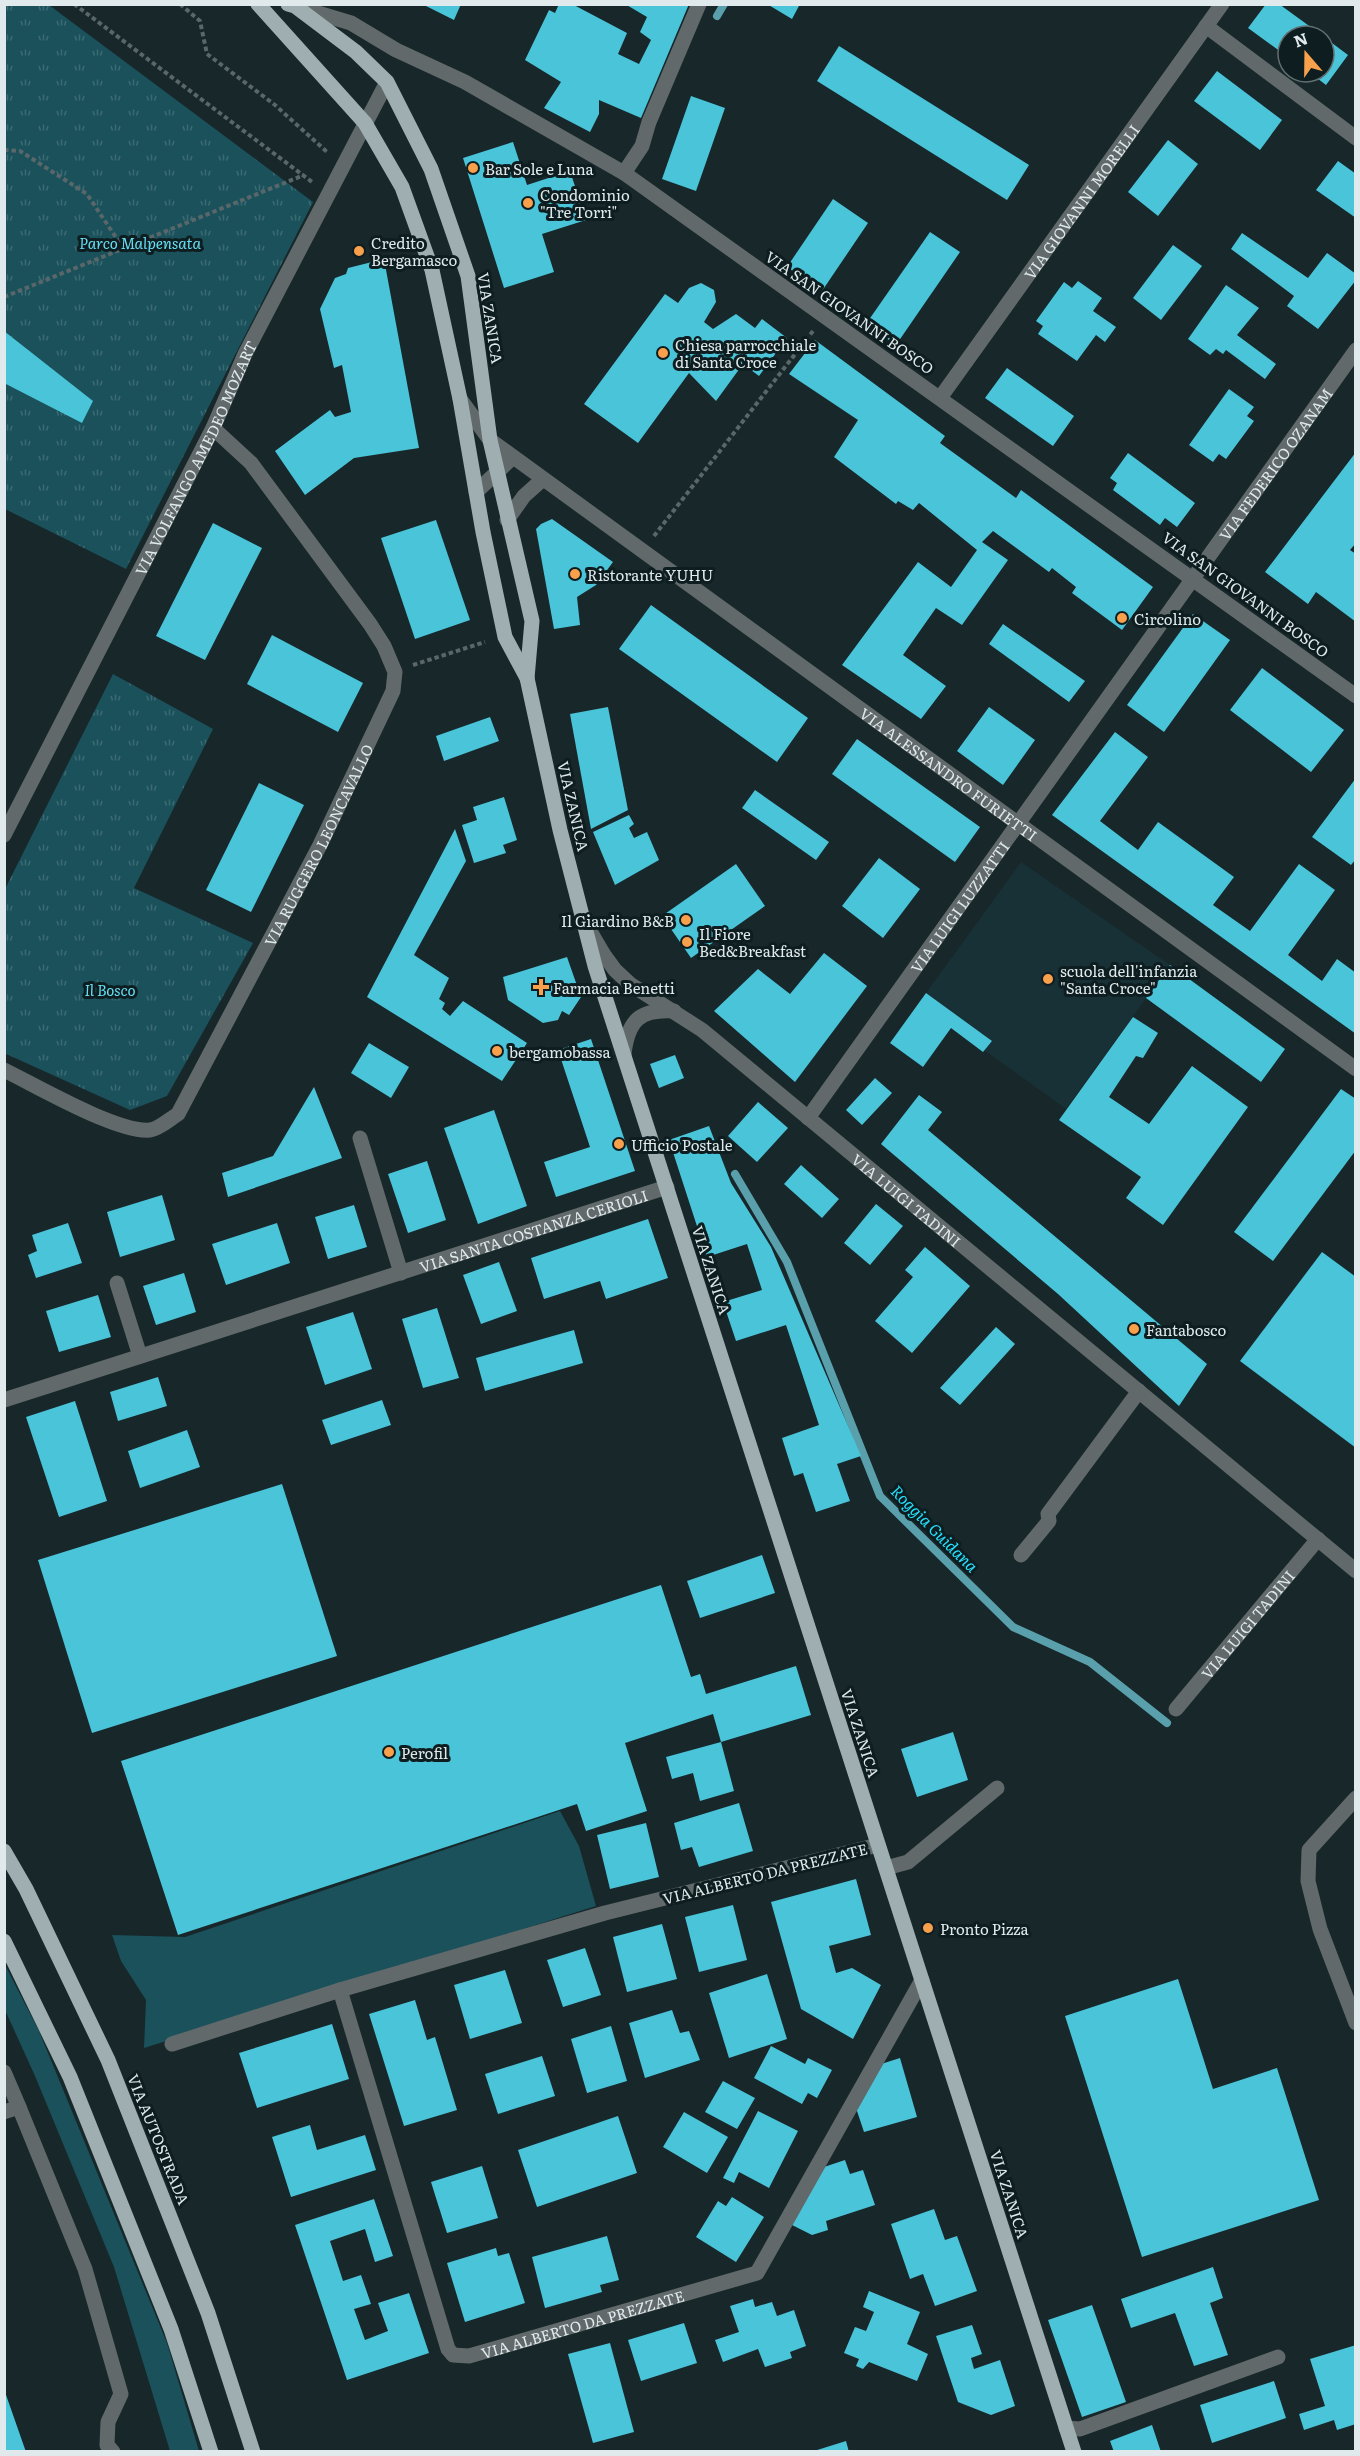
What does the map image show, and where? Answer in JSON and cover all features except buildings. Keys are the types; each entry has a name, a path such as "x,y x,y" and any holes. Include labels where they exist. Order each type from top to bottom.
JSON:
{"main road":[{"path":"258,4 365,123"},
{"name":"VIA SAN GIOVANNI BOSCO","path":"292,5 356,51 387,82"},
{"name":"VIA ZANICA","path":"387,82 431,169 468,276 490,440 532,621 526,678"},
{"name":"VIA ZANICA","path":"365,123 402,187 432,270 460,399 505,638 526,678 560,830 595,966 1074,2451"},
{"name":"VIA AUTOSTRADA","path":"4,1851 26,1889 108,2060 208,2313 253,2451"},
{"path":"4,1941 74,2088 171,2329 211,2451"}],"street":[{"path":"624,173 642,146 649,122 699,4"},
{"name":"VIA GIOVANNI MORELLI","path":"940,398 1222,4"},
{"name":"VIA SAN GIOVANNI BOSCO","path":"292,5 351,23 396,50 465,82 624,173 1356,696"},
{"path":"1206,26 1356,138"},
{"name":"VIA VOLFANGO AMEDEO MOZART","path":"4,835 213,428 246,354 387,82"},
{"name":"VIA FEDERICO OZANAM","path":"1193,578 1356,350"},
{"name":"VIA ALESSANDRO FURIETTI","path":"460,399 490,440 1356,1069"},
{"path":"213,428 250,463 265,482 370,624 384,646 395,672"},
{"path":"476,492 513,457"},
{"path":"507,520 524,496 543,479"},
{"name":"VIA LUIGI LUZZATTI","path":"808,1118 1193,578"},
{"name":"VIA RUGGERO LEONCAVALLO","path":"4,1070 104,1119 135,1130 153,1130 178,1114 320,845 393,691 395,672"},
{"name":"VIA LUIGI TADINI","path":"584,920 615,970 630,984 702,1030 1356,1571"},
{"path":"624,1054 626,1038 632,1024 640,1017 651,1011 675,1011"},
{"name":"VIA SANTA COSTANZA CERIOLI","path":"360,1138 401,1273"},
{"name":"VIA SANTA COSTANZA CERIOLI","path":"4,1400 667,1187"},
{"path":"117,1283 140,1356"},
{"path":"1021,1555 1049,1521 1048,1514 1139,1391"},
{"name":"VIA LUIGI TADINI","path":"1176,1708 1317,1539"},
{"path":"886,1868 908,1862 997,1788"},
{"path":"1356,1798 1309,1850 1308,1881 1320,1929 1356,2023"},
{"name":"VIA ALBERTO DA PREZZATE","path":"171,2044 340,1990 604,1913 878,1845"},
{"name":"VIA ALBERTO DA PREZZATE","path":"340,1990 448,2349 453,2355 469,2356 757,2272 922,1980"},
{"path":"4,2072 12,2110 85,2269 119,2383 121,2394 108,2422 110,2448"},
{"path":"1066,2428 1080,2429 1278,2357"}],"path":[{"path":"74,4 304,175 328,197"},
{"path":"180,4 200,21 207,54 275,105 344,166"},
{"path":"4,150 20,151 87,194 123,248"},
{"path":"4,297 304,175"},
{"path":"643,551 825,316"},
{"path":"395,672 471,645 505,638"}],"shaded area":[{"name":"scuola dell'infanzia \"Santa Croce\"","path":"1021,862 1170,965 1066,1109 984,1050 992,1041 926,993"}],"green space":[{"name":"Parco Malpensata","path":"4,5 49,5 313,202 126,569 5,509"},
{"name":"Il Bosco","path":"113,674 213,729 134,888 253,943 167,1096 130,1110 4,1053 5,889"},
{"path":"560,1811 579,1846 596,1906 144,2048 146,2000 121,1961 112,1935 185,1937"},
{"path":"4,1963 39,2031 167,2343 199,2451 170,2451 114,2267 35,2076 5,2010"}],"waterway":[{"name":"Roggia Guidana","path":"717,16 724,4"},
{"name":"Roggia Guidana","path":"735,1174 787,1262 880,1496 1013,1627 1090,1662 1167,1723"}],"place":[{"name":"Bar Sole e Luna","path":"473,168"},
{"name":"Condominio \"Tre Torri\"","path":"528,203"},
{"name":"Credito Bergamasco","path":"359,251"},
{"name":"Chiesa parrocchiale di Santa Croce","path":"663,353"},
{"name":"Ristorante YUHU","path":"575,574"},
{"name":"Circolino","path":"1122,618"},
{"name":"Il Giardino B&B","path":"686,920"},
{"name":"Il Fiore Bed&Breakfast","path":"687,942"},
{"name":"scuola dell'infanzia \"Santa Croce\"","path":"1048,979"},
{"name":"Farmacia Benetti","path":"541,987"},
{"name":"bergamobassa","path":"497,1051"},
{"name":"Ufficio Postale","path":"619,1144"},
{"name":"Fantabosco","path":"1134,1329"},
{"name":"Perofil","path":"389,1752"},
{"name":"Pronto Pizza","path":"928,1928"}]}
